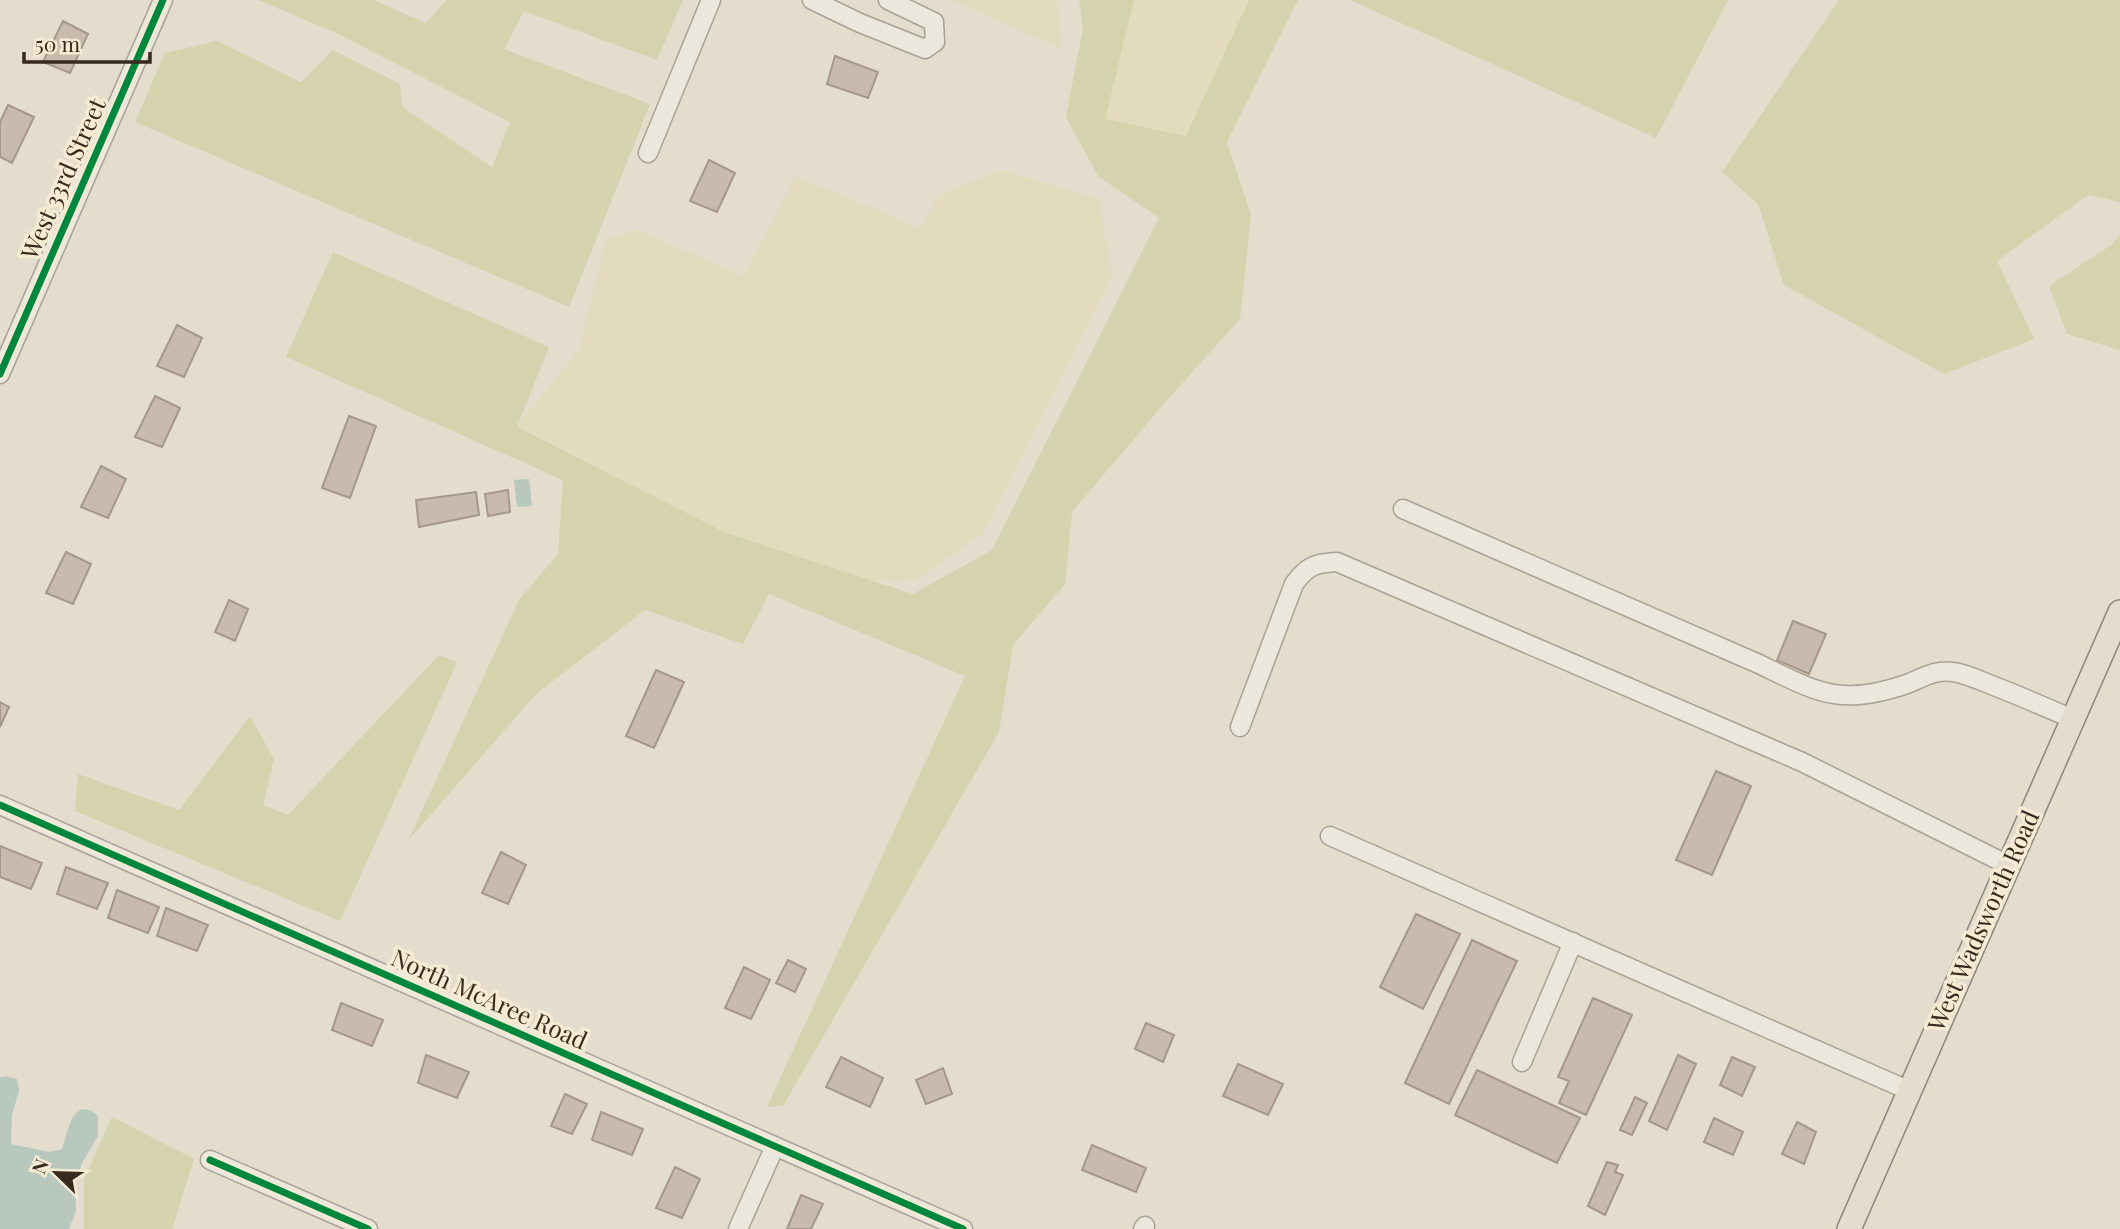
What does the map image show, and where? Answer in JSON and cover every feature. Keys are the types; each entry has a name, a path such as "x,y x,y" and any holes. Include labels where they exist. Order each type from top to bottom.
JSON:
{"main road":[{"name":"West Wadsworth Road","path":"1849,1229 2120,612"}],"street":[{"name":"West 33rd Street","path":"0,374 163,0"},
{"path":"648,153 711,0"},
{"path":"812,0 859,23 925,49 935,42 934,23 888,0"},
{"path":"1403,509 1747,658 1807,687 1837,696 1869,696 1934,672 1952,671 2073,719"},
{"path":"1240,727 1294,584 1305,570 1321,563 1337,562 1802,762 2008,865"},
{"name":"North McAree Road","path":"0,805 963,1229"},
{"path":"1330,836 1910,1091"},
{"path":"1522,1062 1573,942"},
{"path":"738,1229 775,1146"},
{"path":"210,1160 368,1229"}],"shaded area":[{"path":"952,0 1057,0 1061,49"},
{"path":"1134,0 1249,0 1187,137 1105,119"},
{"path":"1001,170 1099,199 1112,278 985,531 918,579 874,581 724,532 517,426 579,349 606,239 638,230 743,276 796,176 920,228 939,195"},
{"path":"529,479 532,506 517,507 514,480"},
{"path":"0,1077 17,1079 19,1091 12,1115 11,1144 49,1152 62,1149 69,1125 77,1112 90,1110 98,1116 98,1136 82,1163 75,1184 76,1211 69,1229 0,1229"}],"green space":[{"path":"258,0 373,0 426,23 446,0 683,0 657,60 524,11 504,49 650,104 569,307 135,122 165,53 217,41 301,82 333,50 400,84 402,107 492,167 510,122 336,33"},
{"path":"1079,0 1134,0 1105,119 1186,136 1249,0 1298,0 1227,142 1251,215 1240,319 1072,512 1065,584 1013,645 999,732 783,1106 767,1107 965,676 769,594 743,644 645,610 535,695 408,841 519,600 558,554 563,480 286,357 333,252 549,347 517,427 724,532 913,594 992,550 1159,218 1098,176 1066,117 1083,28"},
{"path":"1350,0 1728,0 1656,138"},
{"path":"1839,0 2120,0 2120,202 2088,195 1997,261 2034,339 1944,374 1784,285 1758,204 1722,172"},
{"path":"2120,235 2120,350 2067,334 2049,286 2111,245"},
{"path":"439,655 457,662 340,921 75,811 78,774 179,810 250,716 274,759 263,805 288,815"},
{"path":"112,1117 194,1159 172,1229 84,1229 84,1179"}],"building":[{"path":"63,21 88,34 70,73 43,62"},
{"path":"835,56 878,72 868,98 827,84"},
{"path":"8,105 34,117 12,163 0,157 0,122"},
{"path":"709,160 735,173 717,212 690,201"},
{"path":"177,325 202,338 184,377 157,366"},
{"path":"155,396 180,408 162,447 135,437"},
{"path":"349,416 376,426 350,498 322,488"},
{"path":"101,466 126,479 108,518 81,507"},
{"path":"508,490 510,512 488,516 485,494"},
{"path":"476,492 479,515 419,527 416,500"},
{"path":"66,552 91,564 73,604 46,593"},
{"path":"229,600 248,609 235,641 215,632"},
{"path":"1793,621 1826,634 1809,674 1777,660"},
{"path":"656,670 684,682 654,748 626,736"},
{"path":"0,702 9,707 0,727"},
{"path":"1716,771 1751,786 1712,875 1676,860"},
{"path":"0,846 42,863 31,889 0,877"},
{"path":"501,852 526,865 508,904 482,893"},
{"path":"66,867 108,883 97,909 57,894"},
{"path":"117,890 159,907 148,933 108,918"},
{"path":"166,908 208,925 197,951 157,936"},
{"path":"1416,914 1460,934 1423,1009 1380,987"},
{"path":"1472,940 1517,961 1449,1104 1405,1083"},
{"path":"788,960 806,969 795,992 776,983"},
{"path":"744,967 770,980 751,1019 725,1008"},
{"path":"1593,998 1632,1015 1586,1115 1559,1103 1569,1081 1558,1077"},
{"path":"341,1003 383,1020 372,1046 332,1030"},
{"path":"1146,1023 1174,1035 1163,1062 1135,1049"},
{"path":"426,1055 469,1072 457,1098 418,1083"},
{"path":"1678,1055 1696,1064 1667,1130 1649,1121"},
{"path":"841,1057 883,1078 870,1107 826,1087"},
{"path":"1732,1057 1755,1067 1742,1096 1720,1085"},
{"path":"1238,1064 1283,1084 1268,1115 1223,1096"},
{"path":"943,1068 952,1094 926,1104 916,1080"},
{"path":"1477,1070 1580,1118 1557,1163 1455,1115"},
{"path":"565,1094 587,1104 572,1134 551,1126"},
{"path":"1635,1097 1647,1103 1632,1135 1620,1130"},
{"path":"601,1112 643,1129 632,1155 592,1140"},
{"path":"1714,1118 1743,1132 1733,1155 1704,1142"},
{"path":"1797,1122 1816,1132 1804,1164 1782,1154"},
{"path":"1092,1145 1146,1168 1136,1192 1082,1170"},
{"path":"1607,1162 1618,1165 1615,1172 1623,1175 1605,1215 1588,1206"},
{"path":"675,1167 700,1179 682,1218 656,1208"},
{"path":"801,1195 823,1204 811,1229 787,1229"}],"cycle path":[{"path":"0,374 163,0"},
{"path":"0,805 963,1229"},
{"path":"210,1160 368,1229"}]}
